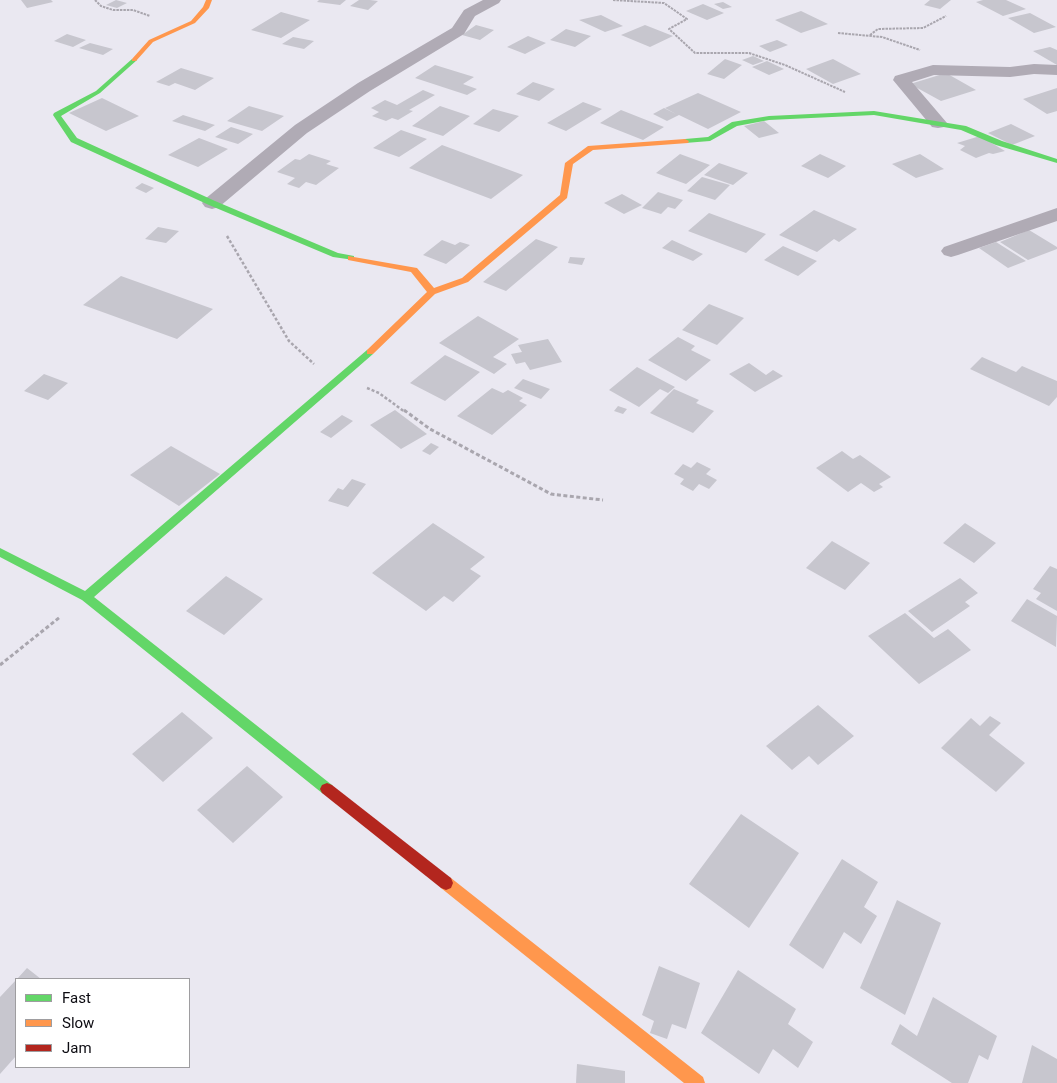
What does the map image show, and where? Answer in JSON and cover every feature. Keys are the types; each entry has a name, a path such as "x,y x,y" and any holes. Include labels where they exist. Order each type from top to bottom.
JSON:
{"street":[{"path":"209,0 206,8 193,22 151,42 130,64 98,92 57,115 74,140 212,203 336,255 414,270 432,292"},
{"path":"212,203 301,129 364,87 458,31 469,14 494,0"},
{"path":"938,123 901,80 933,70 1010,72 1034,69 1057,70"},
{"path":"86,597 386,338 432,292 465,280 564,196 568,163 591,148 710,140 735,124 769,118 874,113 963,128 1008,146 1057,161"},
{"path":"951,251 1057,214"},
{"path":"0,552 86,597 697,1083"}],"path":[{"path":"95,0 101,6 113,10 133,10 161,19 193,22"},
{"path":"613,0 664,3 687,20 668,29 695,53 749,53 785,64 844,90 874,113"},
{"path":"870,36 878,29 923,28 946,16"},
{"path":"0,665 86,597"}],"building":[{"path":"21,0 51,0 53,2 27,8"},
{"path":"116,0 127,3 117,8 106,5"},
{"path":"319,0 346,0 340,5 317,2"},
{"path":"359,0 378,1 368,10 350,6"},
{"path":"930,0 951,0 940,9 924,5"},
{"path":"983,0 1006,0 1026,9 1003,16 976,2"},
{"path":"723,2 732,7 723,9 714,4"},
{"path":"703,4 724,13 707,20 686,11"},
{"path":"801,11 828,24 801,33 775,20"},
{"path":"281,12 310,20 281,38 251,30"},
{"path":"1030,13 1056,27 1034,33 1008,18"},
{"path":"601,15 623,26 605,32 579,20"},
{"path":"476,25 494,30 480,40 462,35"},
{"path":"645,25 673,36 650,47 621,35"},
{"path":"566,29 591,36 575,47 550,40"},
{"path":"67,34 86,40 73,47 54,41"},
{"path":"528,36 546,43 525,54 507,47"},
{"path":"293,37 314,41 304,49 282,44"},
{"path":"777,40 788,45 770,52 759,46"},
{"path":"90,43 113,49 103,55 79,48"},
{"path":"1050,47 1057,50 1057,65 1033,51"},
{"path":"753,56 764,61 753,65 742,60"},
{"path":"725,59 742,65 724,79 707,74"},
{"path":"833,59 861,74 833,84 806,69"},
{"path":"767,61 784,69 769,75 752,67"},
{"path":"435,65 474,77 463,84 477,89 467,95 415,78"},
{"path":"181,68 214,78 195,90 175,83 169,86 156,82"},
{"path":"946,73 976,90 941,101 910,84"},
{"path":"533,82 555,89 539,101 516,94"},
{"path":"1057,88 1057,111 1047,114 1023,99"},
{"path":"423,90 435,95 409,110 413,111 398,120 392,118 386,121 372,116 379,112 371,108 385,100 397,105"},
{"path":"698,93 741,112 708,129 679,115 667,121 653,114 664,108 676,114 665,108"},
{"path":"102,98 139,116 106,131 69,113"},
{"path":"583,102 602,109 566,131 547,123"},
{"path":"249,106 284,116 262,131 227,121"},
{"path":"440,106 470,116 443,136 412,126"},
{"path":"493,109 519,116 499,132 473,124"},
{"path":"621,110 664,127 643,140 600,123"},
{"path":"183,115 215,125 205,131 172,121"},
{"path":"764,121 779,133 759,138 744,126"},
{"path":"1011,124 1035,136 1012,145 988,133"},
{"path":"231,127 253,134 238,144 215,137"},
{"path":"401,130 427,139 399,157 373,148"},
{"path":"980,136 1005,151 989,153 976,158 960,150 965,146 957,143"},
{"path":"199,138 228,149 198,167 168,155"},
{"path":"442,145 523,175 491,199 409,168"},
{"path":"309,154 331,161 326,164 339,168 316,185 306,182 299,188 287,184 295,178 277,172 295,159 300,160"},
{"path":"680,154 710,165 686,184 656,173"},
{"path":"820,154 846,166 828,178 801,166"},
{"path":"920,154 944,169 916,178 892,164"},
{"path":"719,163 748,173 733,185 704,175"},
{"path":"702,177 730,185 715,200 687,191"},
{"path":"142,183 154,188 146,193 135,188"},
{"path":"658,192 683,200 675,209 668,207 661,214 642,208"},
{"path":"622,194 642,205 624,214 604,203"},
{"path":"814,210 857,229 839,242 834,239 817,252 779,235"},
{"path":"709,213 766,234 746,253 688,231"},
{"path":"158,227 179,231 166,243 145,239"},
{"path":"1029,230 1057,247 1057,249 1028,260 1000,242"},
{"path":"536,239 558,247 506,291 483,282"},
{"path":"442,240 455,245 460,242 470,245 446,264 423,255"},
{"path":"672,240 703,254 693,261 662,248"},
{"path":"996,242 1026,261 1008,268 979,248"},
{"path":"783,246 817,261 798,276 764,260"},
{"path":"570,257 585,258 582,265 568,263"},
{"path":"121,276 213,309 177,339 83,305"},
{"path":"709,304 744,318 717,345 682,330"},
{"path":"478,316 519,339 493,357 507,364 494,374 439,343"},
{"path":"678,337 695,346 691,350 711,360 686,381 648,360"},
{"path":"548,339 562,362 530,370 525,362 516,364 511,354 522,352 518,345"},
{"path":"445,355 480,372 445,401 410,383"},
{"path":"982,357 1016,372 1022,366 1057,381 1057,397 1049,406 970,369"},
{"path":"749,363 766,375 773,370 783,376 755,392 729,374"},
{"path":"637,367 675,387 668,393 660,389 639,407 609,390"},
{"path":"44,374 68,383 48,400 24,391"},
{"path":"523,379 550,389 541,399 514,388"},
{"path":"492,388 503,393 508,390 523,398 519,401 527,405 492,435 457,416"},
{"path":"674,389 699,400 696,403 714,411 693,433 650,413"},
{"path":"618,406 627,409 623,414 614,411"},
{"path":"395,410 427,434 401,449 370,425"},
{"path":"342,415 353,421 331,438 320,432"},
{"path":"431,443 439,447 430,455 422,451"},
{"path":"171,446 220,474 179,506 130,475"},
{"path":"842,451 853,459 860,455 891,477 879,484 883,487 874,492 861,483 848,492 816,468"},
{"path":"697,462 711,469 706,474 717,480 709,489 699,484 693,491 680,484 684,479 674,474 683,464 691,468"},
{"path":"352,479 366,484 348,507 328,501 338,488 343,490"},
{"path":"433,523 485,557 470,569 481,576 453,602 444,596 426,611 372,573"},
{"path":"965,523 996,543 974,563 943,543"},
{"path":"832,541 870,563 845,590 806,568"},
{"path":"1050,566 1057,569 1057,611 1036,599 1041,593 1033,589"},
{"path":"226,576 263,599 224,635 186,611"},
{"path":"960,578 978,593 965,602 970,606 932,632 908,611"},
{"path":"1027,599 1057,616 1056,647 1011,621"},
{"path":"905,613 934,638 948,629 971,650 919,684 868,636"},
{"path":"818,705 854,736 818,765 809,756 792,770 766,746"},
{"path":"182,712 213,738 163,782 132,754"},
{"path":"990,716 1001,723 989,735 1025,763 996,792 941,748 971,718 980,726"},
{"path":"247,766 283,797 233,843 197,810"},
{"path":"741,814 799,853 749,928 689,884"},
{"path":"842,859 878,882 864,907 877,916 861,944 844,932 823,969 789,945"},
{"path":"897,900 941,923 905,1015 860,988"},
{"path":"659,966 700,983 686,1029 672,1024 667,1039 650,1033 654,1021 642,1015"},
{"path":"27,968 40,978 18,978"},
{"path":"738,970 796,1009 788,1024 813,1042 798,1068 773,1049 759,1074 701,1033"},
{"path":"15,981 15,1057 0,1074 0,997"},
{"path":"933,997 997,1036 988,1060 979,1055 968,1083 952,1083 891,1044 900,1024 917,1036"},
{"path":"1032,1045 1057,1059 1057,1083 1022,1083"},
{"path":"577,1064 625,1071 625,1083 576,1083"}],"traffic: fast":[{"path":"134,60 98,92 57,115 74,140 212,203 336,255 351,258"},
{"path":"685,141 710,139 735,124 769,118 874,113 963,128 999,143 1057,161"},
{"path":"86,597 370,352"},
{"path":"0,552 86,597 327,789"}],"traffic: slow":[{"path":"134,60 151,41 193,22 206,8 209,0"},
{"path":"432,292 465,280 564,196 569,163 591,148 685,141"},
{"path":"351,258 414,270 432,292 370,352"},
{"path":"446,883 697,1083"}],"traffic: jam":[{"path":"327,789 446,883"}]}
